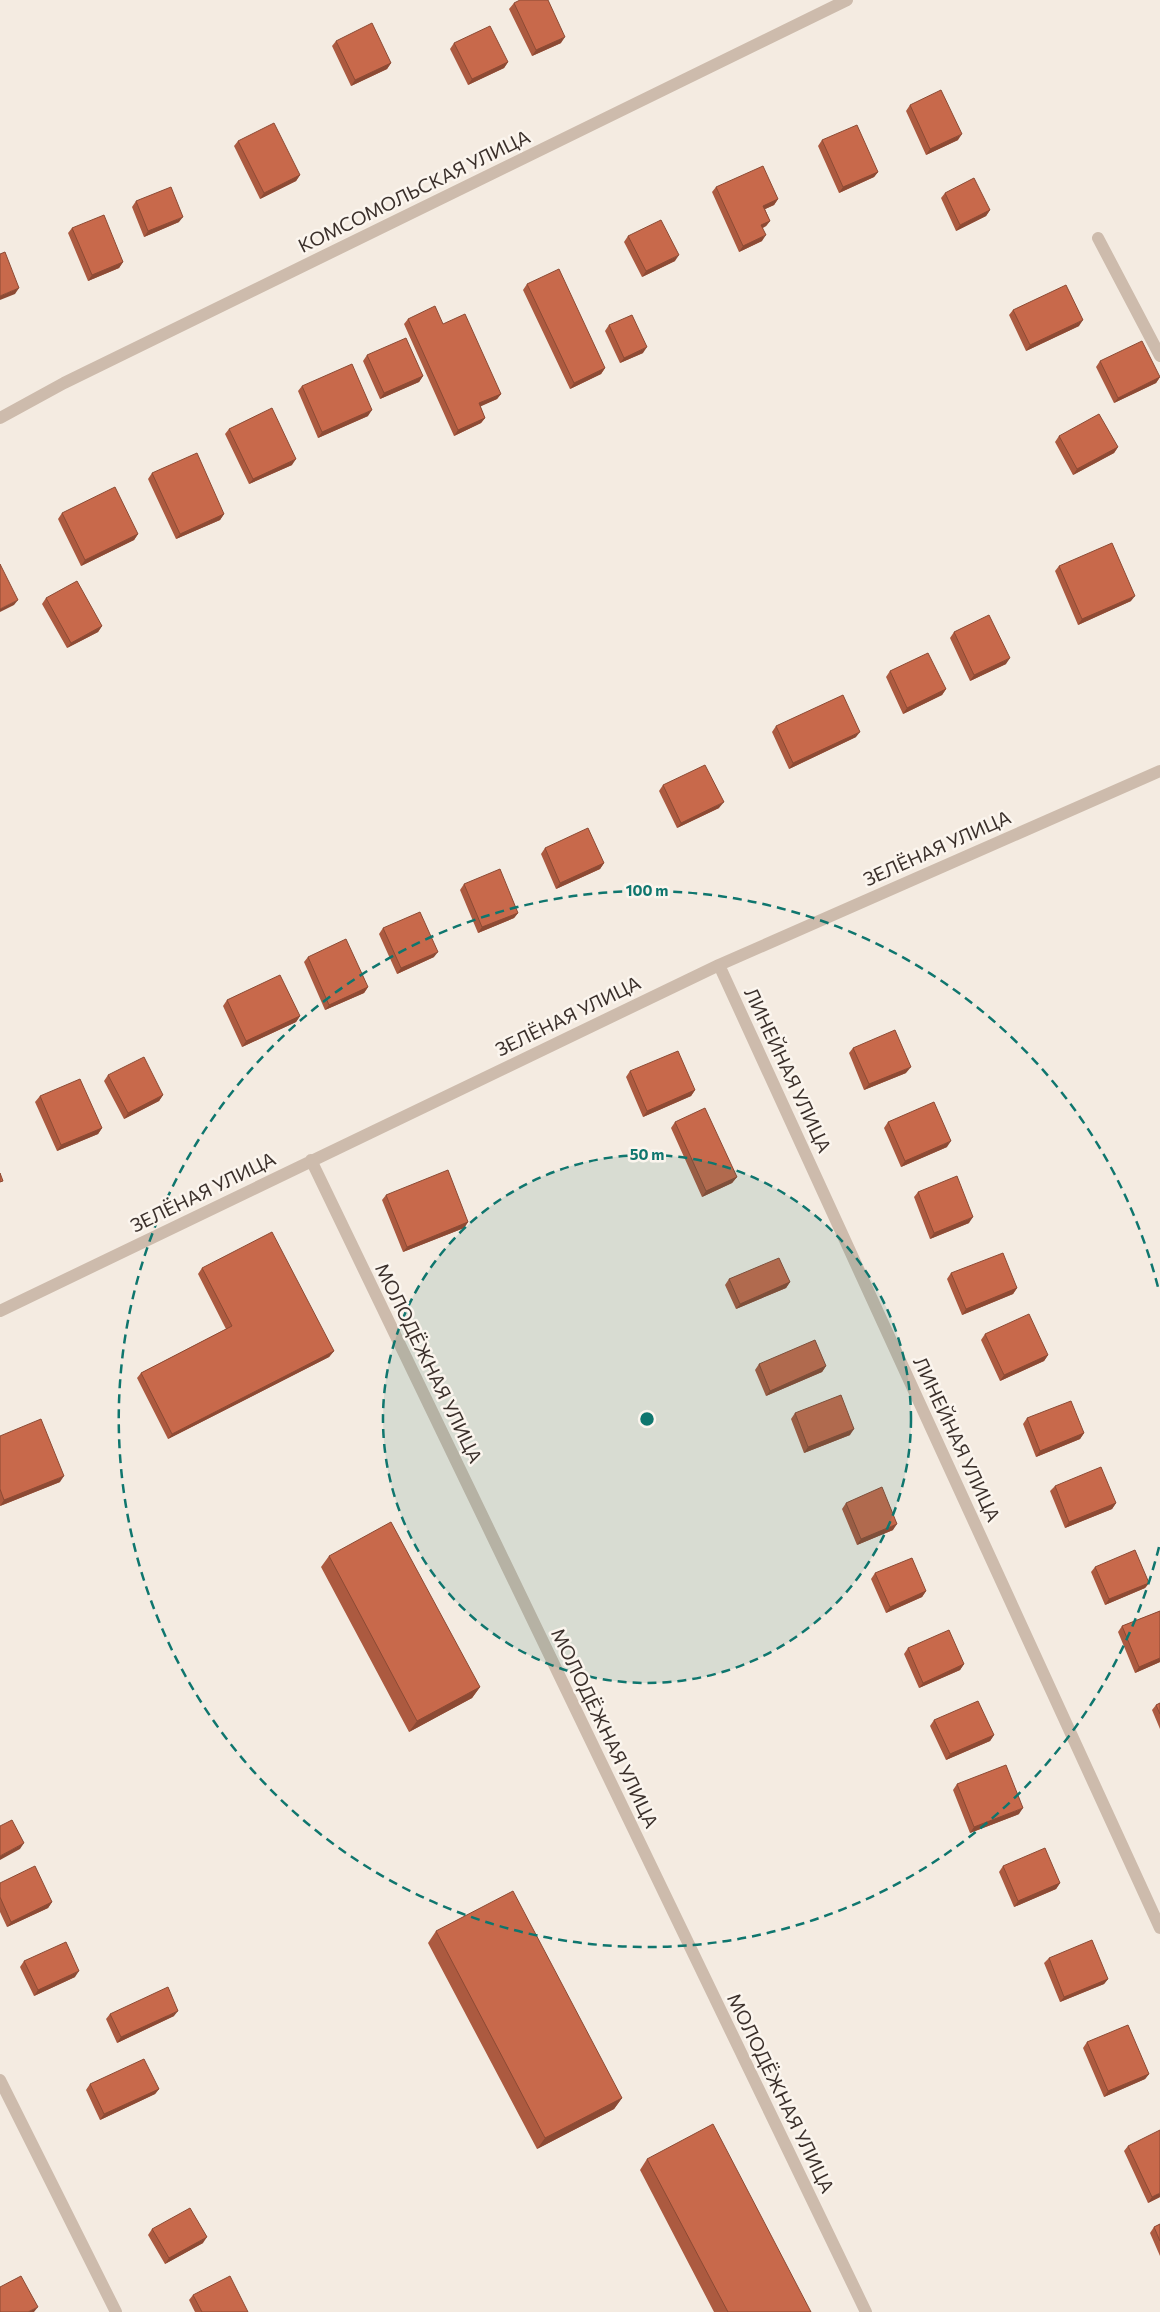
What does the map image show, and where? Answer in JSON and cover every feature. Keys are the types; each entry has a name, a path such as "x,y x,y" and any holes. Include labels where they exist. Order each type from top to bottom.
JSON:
{"street":[{"name":"КОМСОМОЛЬСКАЯ УЛИЦА","path":"0,418 64,383 847,0"},
{"path":"1098,238 1160,356"},
{"name":"ЗЕЛЁНАЯ УЛИЦА","path":"0,1311 310,1160 719,965 1160,771"},
{"name":"ЛИНЕЙНАЯ УЛИЦА","path":"719,965 1160,1928"},
{"name":"МОЛОДЁЖНАЯ УЛИЦА","path":"310,1160 866,2312"},
{"path":"0,2080 116,2312"}],"building":[{"path":"520,0 548,0 565,37 536,50 514,3"},
{"path":"372,23 391,63 355,80 336,41"},
{"path":"490,26 508,62 472,79 454,43"},
{"path":"941,90 962,134 930,149 910,105"},
{"path":"274,123 300,175 264,193 238,141"},
{"path":"857,125 878,172 843,187 822,140"},
{"path":"763,166 778,199 763,206 770,221 761,225 766,235 743,246 716,187"},
{"path":"974,178 990,210 960,225 945,193"},
{"path":"171,187 183,217 148,231 136,201"},
{"path":"104,215 123,262 92,275 72,228"},
{"path":"661,220 679,255 646,271 628,236"},
{"path":"5,252 19,288 0,296 0,254"},
{"path":"559,269 605,368 574,383 527,284"},
{"path":"1066,285 1083,320 1030,345 1013,310"},
{"path":"435,306 443,324 465,314 501,394 479,403 485,418 458,430 408,319"},
{"path":"632,315 647,347 624,358 609,325"},
{"path":"406,338 423,376 384,393 367,355"},
{"path":"1142,341 1160,377 1118,398 1100,361"},
{"path":"352,364 372,410 322,432 302,386"},
{"path":"272,408 296,459 253,479 229,429"},
{"path":"1099,414 1118,447 1077,469 1059,436"},
{"path":"197,453 224,514 180,534 152,473"},
{"path":"115,487 138,534 85,560 62,513"},
{"path":"1112,543 1135,596 1082,619 1059,566"},
{"path":"0,564 18,600 0,609"},
{"path":"77,581 102,626 71,643 46,598"},
{"path":"989,615 1010,658 974,675 954,632"},
{"path":"928,653 946,689 907,708 890,671"},
{"path":"843,695 860,732 793,763 776,726"},
{"path":"705,765 724,802 681,823 663,785"},
{"path":"588,828 604,863 560,883 545,848"},
{"path":"500,869 518,913 482,927 464,884"},
{"path":"420,912 438,952 401,968 383,928"},
{"path":"346,939 368,987 329,1005 308,957"},
{"path":"280,975 300,1016 246,1041 227,1000"},
{"path":"895,1030 911,1067 869,1084 853,1048"},
{"path":"678,1051 695,1090 647,1111 630,1071"},
{"path":"144,1057 163,1095 128,1113 108,1075"},
{"path":"80,1079 102,1128 61,1145 40,1096"},
{"path":"934,1102 951,1141 905,1161 888,1122"},
{"path":"705,1108 737,1177 706,1191 675,1122"},
{"path":"448,1170 468,1222 407,1247 386,1195"},
{"path":"957,1176 973,1217 934,1233 918,1192"},
{"path":"272,1232 334,1351 172,1434 141,1373 232,1326 202,1268"},
{"path":"1003,1253 1017,1288 966,1309 951,1273"},
{"path":"779,1258 790,1282 740,1304 729,1279"},
{"path":"1029,1314 1048,1355 1004,1375 985,1334"},
{"path":"815,1340 826,1366 770,1391 759,1364"},
{"path":"841,1395 854,1429 808,1447 795,1413"},
{"path":"1071,1401 1084,1433 1040,1451 1027,1418"},
{"path":"41,1419 64,1476 4,1500 0,1489 0,1436"},
{"path":"1101,1467 1116,1503 1069,1522 1055,1486"},
{"path":"882,1487 897,1524 861,1539 846,1503"},
{"path":"391,1522 480,1687 417,1721 329,1556"},
{"path":"1135,1550 1149,1583 1109,1599 1095,1567"},
{"path":"912,1558 926,1591 890,1607 875,1573"},
{"path":"1160,1611 1160,1658 1139,1667 1122,1626"},
{"path":"949,1630 964,1664 923,1683 908,1648"},
{"path":"978,1701 994,1735 950,1754 934,1720"},
{"path":"1160,1703 1160,1714 1156,1705"},
{"path":"1006,1765 1023,1808 974,1827 957,1784"},
{"path":"12,1820 24,1843 0,1856 0,1826"},
{"path":"1045,1848 1060,1883 1018,1901 1003,1866"},
{"path":"35,1866 52,1902 11,1922 0,1897 0,1883"},
{"path":"513,1891 622,2098 545,2138 436,1931"},
{"path":"1092,1940 1108,1979 1064,1997 1049,1958"},
{"path":"66,1942 79,1971 38,1990 24,1961"},
{"path":"168,1987 178,2011 121,2037 110,2014"},
{"path":"1128,2025 1149,2074 1108,2091 1087,2042"},
{"path":"144,2059 159,2089 104,2114 90,2084"},
{"path":"713,2124 811,2312 728,2312 647,2159"},
{"path":"1160,2130 1160,2193 1152,2197 1128,2146"},
{"path":"190,2208 207,2237 169,2258 152,2229"},
{"path":"1160,2224 1160,2241 1154,2227"},
{"path":"21,2276 38,2307 28,2312 0,2312 0,2287"},
{"path":"230,2276 248,2312 202,2312 193,2295"}]}
